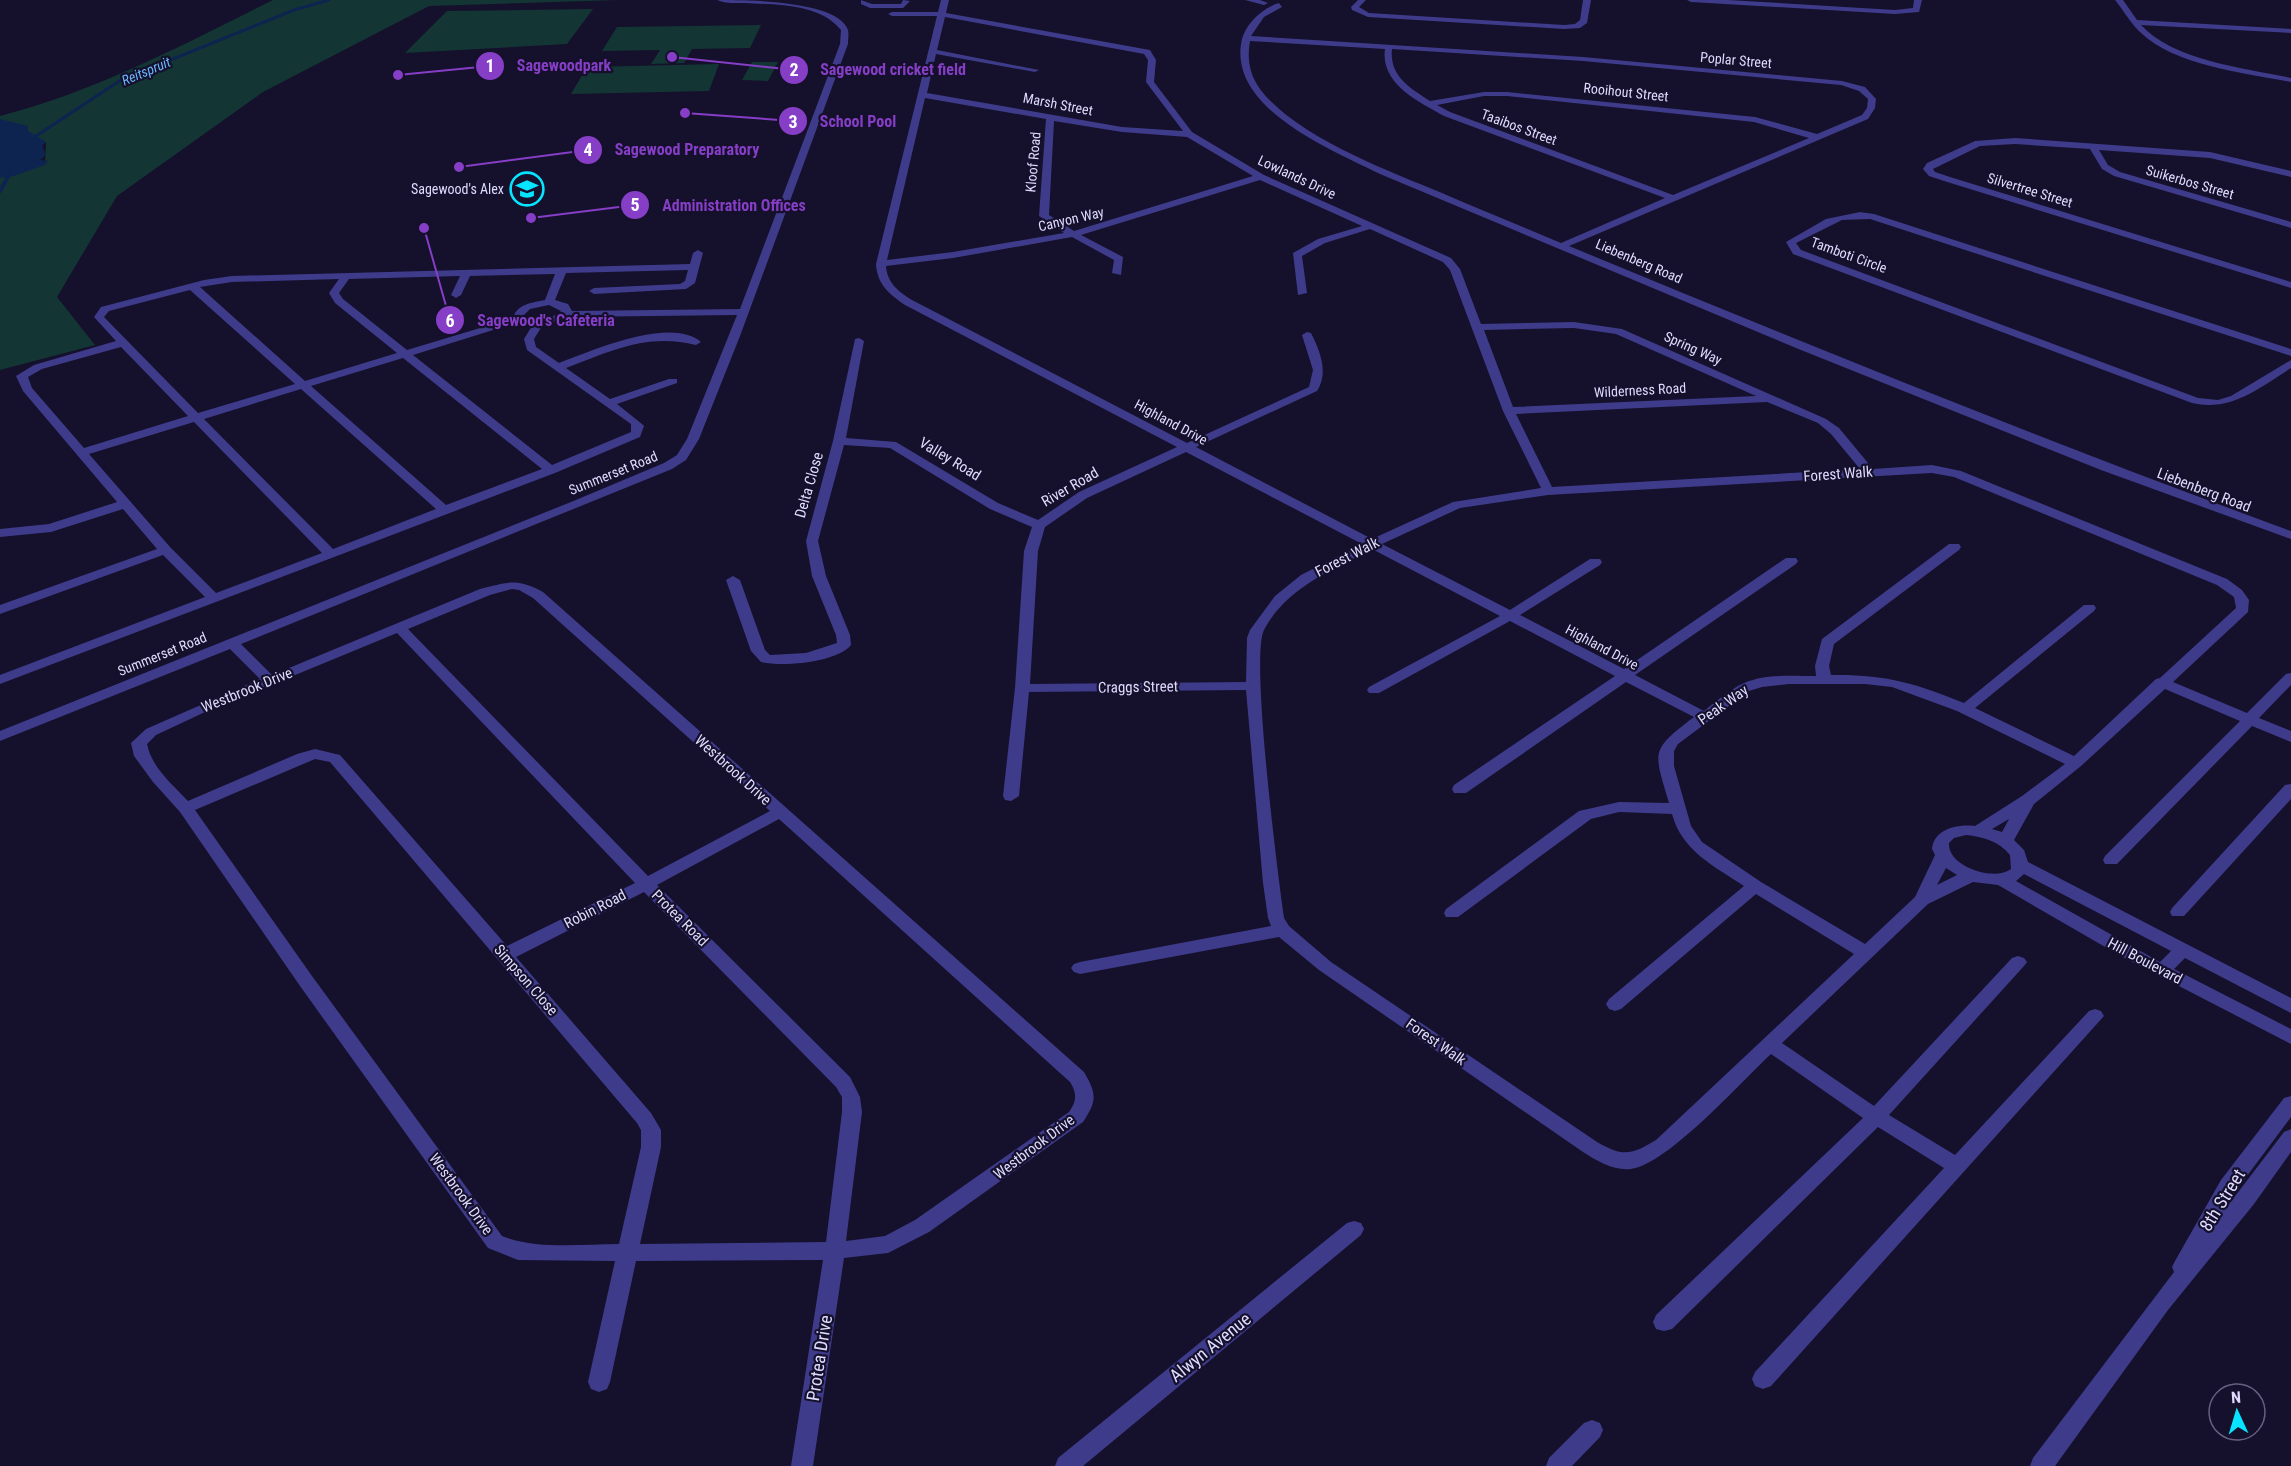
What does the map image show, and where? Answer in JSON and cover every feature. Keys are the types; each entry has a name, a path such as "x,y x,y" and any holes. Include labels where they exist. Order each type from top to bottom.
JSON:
{"street":[{"name":"Summerset Road","path":"0,736 677,462 693,439 744,312 844,44 846,33 842,18 835,10 816,3 721,0"},
{"path":"881,264 945,0"},
{"path":"1250,0 1264,5 1283,1"},
{"path":"1362,0 1355,7 1361,14 1571,27 1584,21 1587,0"},
{"path":"1691,0 1895,12 1916,10 1918,0"},
{"path":"2119,0 2142,31 2154,40 2211,61 2291,80"},
{"path":"893,10 904,6 906,1"},
{"path":"864,2 870,6 893,10 941,14"},
{"path":"1245,38 1264,5"},
{"path":"1458,21 1461,9"},
{"path":"890,24 893,10"},
{"name":"Lowlands Drive","path":"941,14 1147,52 1152,60 1150,82 1189,134 1261,177 1436,255 1452,265 1509,411 1548,491"},
{"path":"2136,22 2291,31"},
{"name":"Poplar Street","path":"1245,38 1583,58 1830,82 1854,86 1869,94 1871,108 1865,117 1563,245"},
{"name":"Liebenberg Road","path":"1245,38 1246,72 1256,89 1283,117 1311,135 1383,171 1805,348 2291,542"},
{"name":"Taaibos Street","path":"1389,46 1388,67 1403,84 1428,104 1465,121 1672,198"},
{"path":"932,51 1035,70"},
{"name":"Rooihout Street","path":"1428,104 1484,94 1507,94 1745,118 1820,138"},
{"name":"Marsh Street","path":"922,95 964,100 1142,134 1189,134"},
{"name":"Kloof Road","path":"1050,117 1044,216 1119,259 1117,273"},
{"name":"Silvertree Street","path":"2093,147 1984,141 1930,165 1928,169 1932,174 1947,179 2291,285"},
{"path":"2093,147 2210,155 2291,174"},
{"name":"Suikerbos Street","path":"2093,147 2105,167 2117,174 2291,225"},
{"name":"Canyon Way","path":"881,264 952,255 1072,234 1261,177"},
{"name":"Tamboti Circle","path":"2291,354 1871,216 1848,214 1838,217 1791,243 1797,252 2196,400 2218,403 2235,398 2291,363"},
{"path":"1302,293 1297,255 1300,252 1316,244 1371,226"},
{"path":"594,291 682,287 690,283 698,253"},
{"name":"Highland Drive","path":"881,264 882,276 888,287 910,302 1706,717"},
{"path":"331,554 122,343 99,317 105,309 192,286 232,279 693,267"},
{"path":"549,302 561,270"},
{"path":"456,295 467,272"},
{"path":"346,276 334,293 339,301 551,470"},
{"path":"192,286 444,510"},
{"path":"519,319 518,313 526,307 549,302 564,306 567,309 565,314"},
{"path":"82,452 519,319 539,323 554,320 565,314 744,312"},
{"path":"0,680 551,470 636,434 638,426 531,348 528,344 531,332 539,323"},
{"name":"Spring Way","path":"1476,327 1574,325 1612,330 1827,424 1869,472"},
{"name":"River Road","path":"1011,796 1022,688 1031,551 1039,525 1083,495 1313,389 1319,381 1319,374 1307,335"},
{"path":"559,368 643,338 672,336 696,342"},
{"name":"Delta Close","path":"733,580 758,651 766,659 795,659 832,652 844,645 843,635 819,576 812,541 839,441 859,341"},
{"path":"122,343 38,367 22,376 27,389 165,550 213,598"},
{"path":"609,403 673,381"},
{"name":"Wilderness Road","path":"1509,411 1772,399"},
{"name":"Valley Road","path":"839,441 892,445 994,506 1039,525"},
{"name":"Liebenberg Road","path":"2105,467 2291,535"},
{"name":"Forest Walk","path":"1922,900 1943,856 1940,848 1941,841 1946,835 1965,830 1978,831 2028,800 2076,763 2161,682 2243,609 2244,602 2232,588 1957,474 1932,469 1548,491 1457,505 1409,525 1306,578 1280,599 1257,630 1254,638 1253,686 1271,883 1276,918 1282,930 1325,966 1566,1132 1609,1158 1630,1161 1643,1157 1663,1145 1772,1045 1922,900 1970,876"},
{"path":"0,533 51,528 127,503"},
{"path":"1824,680 1822,666 1827,642 1954,547"},
{"path":"0,610 165,550"},
{"path":"1460,789 1791,561"},
{"path":"1374,690 1510,616 1595,562"},
{"name":"Westbrook Drive","path":"512,585 530,589 780,812 836,858 1077,1077 1086,1095 1085,1104 1065,1125 922,1226 888,1244 835,1251 545,1253 518,1251 495,1242 306,981 186,808 158,779 142,756 139,743 142,738 166,724 269,680 497,588 512,585"},
{"path":"1964,710 2089,608"},
{"name":"Protea Road","path":"400,628 645,884 843,1082 851,1097 852,1112 835,1251"},
{"path":"231,642 269,680"},
{"path":"2111,860 2291,677"},
{"name":"Peak Way","path":"1866,954 1755,886 1696,846 1683,826 1666,766 1666,751 1672,741 1744,688 1756,683 1767,680 1875,680 1893,683 1964,710 2076,763"},
{"path":"2161,682 2291,737"},
{"name":"Craggs Street","path":"1022,688 1253,686"},
{"name":"Simpson Close","path":"186,808 302,757 315,754 334,758 635,1107 651,1130 651,1147 599,1382"},
{"path":"2178,912 2291,789"},
{"name":"Forest Walk","path":"2005,841 2028,800"},
{"path":"1452,913 1585,815 1600,808 1615,806 1678,809"},
{"name":"Robin Road","path":"504,955 645,884 780,812"},
{"path":"1943,856 1949,864 1970,876 2002,880 2019,872 2020,856 2005,841 1978,831"},
{"name":"Hill Boulevard","path":"2021,865 2291,1006"},
{"name":"Hill Boulevard","path":"2002,880 2163,970 2291,1037"},
{"path":"1615,1004 1755,886"},
{"path":"2057,912 2076,893"},
{"path":"1080,968 1282,930"},
{"path":"2163,970 2183,949"},
{"path":"1664,1322 1876,1117 2018,962"},
{"path":"1762,1378 2095,1016"},
{"path":"1772,1045 1804,1070 1957,1166"},
{"name":"8th Street","path":"2161,1304 2228,1186 2291,1103"},
{"name":"8th Street","path":"2041,1466 2161,1304 2247,1198 2291,1137"},
{"name":"Alwyn Avenue","path":"1066,1466 1354,1229"},
{"name":"Protea Drive","path":"802,1466 835,1251"},
{"path":"1557,1466 1592,1430"}],"green space":[{"name":"Reitspruit","path":"273,0 618,0 429,6 263,92 117,196 57,297 95,345 0,370 0,173 45,165 46,142 0,123 0,116 106,80 173,50"},
{"path":"593,9 567,44 405,53 447,11"},
{"path":"761,25 750,48 692,49 684,63 651,64 660,50 602,51 617,27"},
{"path":"752,62 778,62 768,81 742,80"},
{"path":"719,64 709,91 571,94 587,67"}],"water":[{"path":"0,119 28,126 28,131 46,142 42,146 46,155 40,160 48,161 45,165 14,176 0,178"}],"waterway":[{"name":"Reitspruit","path":"33,138 121,80 294,10 329,0"},
{"name":"Reitspruit","path":"8,176 10,171"},
{"name":"Reitspruit","path":"0,191 8,176"}],"place":[{"name":"Sagewood cricket field","path":"672,57"},
{"name":"Sagewoodpark","path":"398,75"},
{"name":"School Pool","path":"685,113"},
{"name":"Sagewood Preparatory","path":"459,167"},
{"name":"Sagewood's Alex","path":"527,189"},
{"name":"Administration Offices","path":"531,218"},
{"name":"Sagewood's Cafeteria","path":"424,228"}]}
